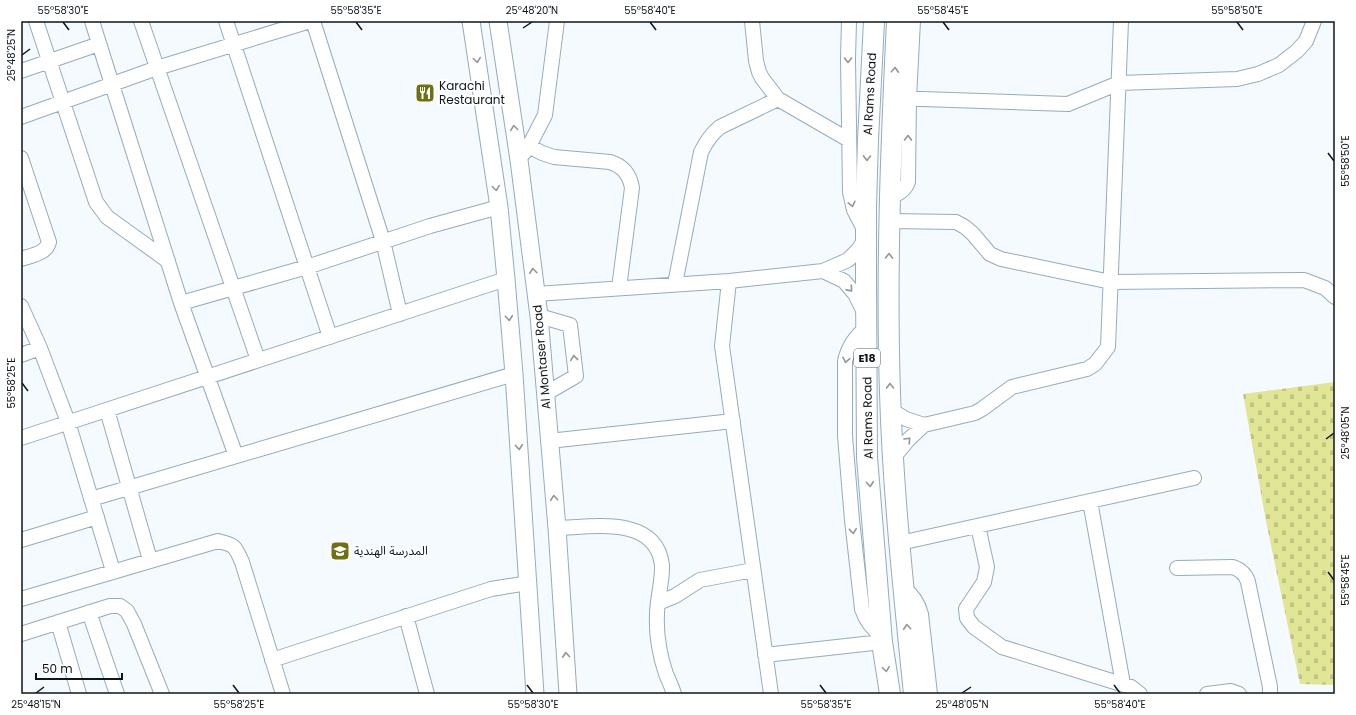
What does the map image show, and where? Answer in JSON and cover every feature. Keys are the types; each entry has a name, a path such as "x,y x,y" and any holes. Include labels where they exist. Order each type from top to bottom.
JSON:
{"highway":[{"name":"Al Rams Road","path":"874,21 868,140 866,236 868,457 882,639 890,694"},
{"name":"Al Rams Road","path":"897,21 901,98 891,196 888,314 894,457 900,543 914,694"}],"main road":[{"path":"472,21 499,207 506,279 514,374 535,694"},
{"name":"Al Montaser Road","path":"498,21 519,160 539,316 568,694"}],"street":[{"path":"36,21 96,202 107,217 168,261"},
{"path":"92,21 181,303 236,456"},
{"path":"141,21 258,360"},
{"path":"226,21 330,337"},
{"path":"21,117 157,68 311,21 383,241 400,314"},
{"path":"519,160 529,146 545,115 557,21"},
{"path":"752,21 756,61 759,72 778,99 849,140"},
{"path":"536,294 729,281 823,271 848,260 858,250 866,236 851,201 849,182 849,21"},
{"path":"914,21 901,98 1068,104 1119,83 1237,79 1258,74 1279,65 1297,52 1306,41 1314,21"},
{"path":"894,457 908,440 924,425 982,410 1012,387 1087,369 1095,364 1108,347 1121,21"},
{"path":"21,71 99,44"},
{"path":"675,284 701,152 707,140 720,128 778,99"},
{"path":"529,146 554,157 618,164 625,171 630,179 632,188 619,288"},
{"path":"21,158 49,242 48,247 44,251 21,258"},
{"path":"181,303 307,267 430,226 499,207"},
{"path":"890,221 956,222 973,234 990,254 1001,259 1111,282 1304,280 1325,288 1335,297"},
{"path":"823,271 844,282 855,294 866,322"},
{"path":"21,438 506,279"},
{"path":"729,281 722,346 771,694"},
{"path":"21,306 40,348 68,422 113,571"},
{"path":"539,316 570,325 576,376 545,394"},
{"path":"21,355 40,348"},
{"path":"91,499 514,374"},
{"path":"107,410 150,560"},
{"path":"891,410 906,419 924,425"},
{"path":"549,441 733,421"},
{"path":"900,543 1194,478"},
{"path":"1090,501 1123,684"},
{"path":"21,540 97,517"},
{"path":"978,526 987,567 984,582 966,609 967,618 974,627 1002,647 1123,684 1131,687 1140,694"},
{"path":"556,528 617,527 634,530 646,536 653,544 662,566 656,615 658,638 663,662 674,694"},
{"path":"21,599 218,540 231,544 237,550 242,562 283,694"},
{"path":"1177,568 1233,567 1244,574 1248,582 1270,687 1270,694"},
{"path":"658,603 676,596 700,580 754,570"},
{"path":"272,660 491,589 528,583"},
{"path":"904,589 914,598 918,604 921,614 930,694"},
{"path":"21,634 110,606 120,606 127,611 134,624 158,693"},
{"path":"89,612 117,694"},
{"path":"406,616 427,694"},
{"path":"58,622 79,694"},
{"path":"765,655 882,639"},
{"path":"1207,694 1231,690 1239,694"}],"green space":[{"path":"1335,382 1335,685 1300,684 1266,521 1243,394"}],"place":[{"name":"Karachi Restaurant","path":"425,93"},
{"name":"المدرسة الهندية","path":"340,551"}]}
